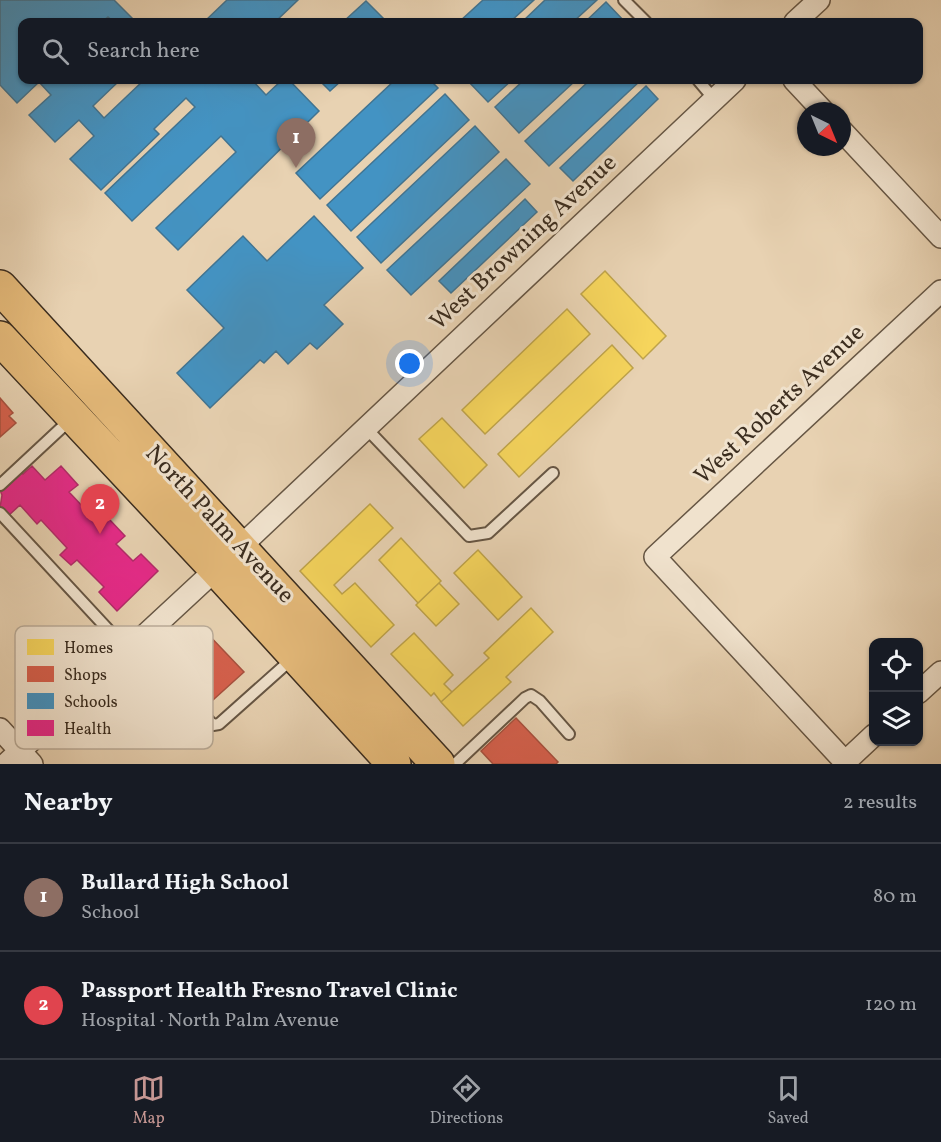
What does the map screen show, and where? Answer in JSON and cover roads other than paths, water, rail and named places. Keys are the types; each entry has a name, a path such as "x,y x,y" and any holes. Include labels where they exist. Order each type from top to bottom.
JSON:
{"main road":[{"name":"North Palm Avenue","path":"0,287 438,764"},
{"name":"North Palm Avenue","path":"0,338 296,655 394,764"}],"street":[{"path":"799,18 819,0"},
{"name":"West Browning Avenue","path":"153,626 240,547 731,84"},
{"path":"798,84 815,102"},
{"path":"851,141 941,237"},
{"name":"West Roberts Avenue","path":"844,763 655,557 941,291"},
{"path":"919,692 941,672"},
{"path":"0,729 19,759"},
{"path":"844,763 869,739"}],"lane":[{"path":"624,0 642,18"},
{"path":"701,84 714,99"},
{"path":"0,485 74,416"},
{"path":"365,427 469,536 488,533 553,473"},
{"path":"0,513 111,626"},
{"path":"213,725 219,724 296,655"},
{"path":"455,764 525,698 531,695 540,701 569,734"}],"place":[{"name":"Bullard High School","path":"296,168"},
{"name":"Passport Health Fresno Travel Clinic","path":"100,534"}]}
